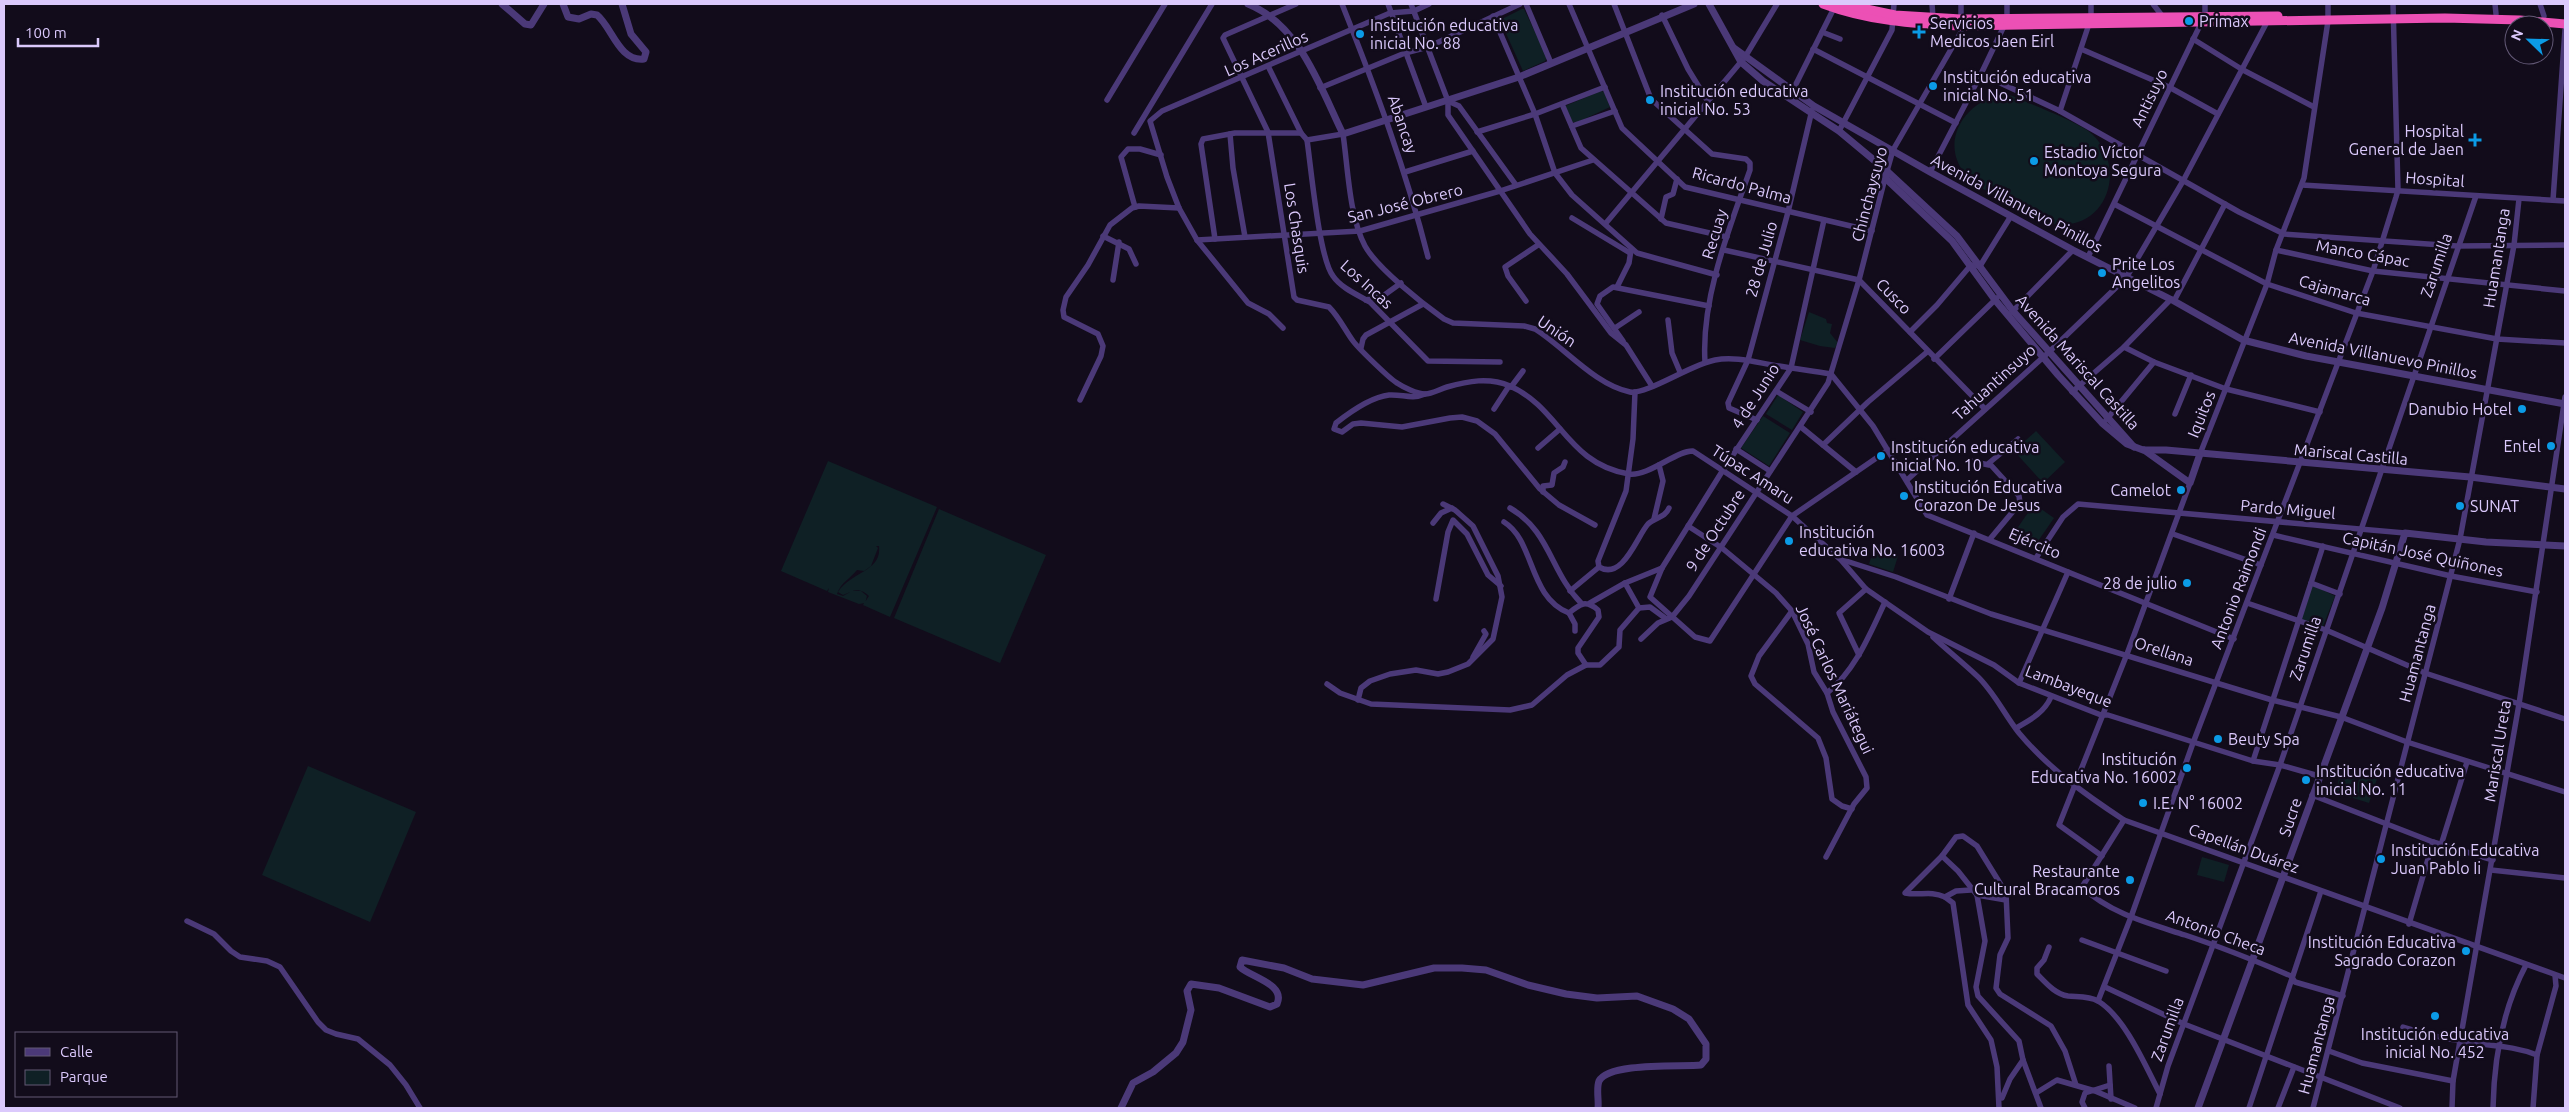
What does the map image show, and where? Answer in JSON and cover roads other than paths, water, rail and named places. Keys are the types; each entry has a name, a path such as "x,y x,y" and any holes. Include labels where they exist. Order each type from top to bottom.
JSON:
{"highway":[{"path":"1823,4 1895,18 1961,22 2090,22 2520,15"},
{"path":"1843,4 1895,18 1933,18 1961,22"},
{"path":"2394,16 2496,19 2565,24"},
{"path":"2090,22 2163,17 2268,22 2328,18"}],"street":[{"path":"502,4 525,24 531,25 544,4"},
{"path":"563,4 568,17 573,19 597,14 604,20 618,46 635,58 644,59 646,52 631,34 622,4"},
{"path":"1107,100 1165,4"},
{"path":"1134,133 1212,4"},
{"path":"1251,4 1270,15 1302,52 1343,134"},
{"path":"1270,15 1296,4"},
{"name":"Abancay","path":"1342,4 1405,172 1428,257"},
{"path":"1388,4 1426,107"},
{"path":"1411,4 1448,101 1448,115 1538,245 1567,274 1611,333 1626,346"},
{"name":"Los Acerillos","path":"1161,155 1150,121 1155,115 1390,13 1414,11 1429,4"},
{"path":"1320,88 1405,53 1428,47 1520,4"},
{"path":"1526,4 1551,62"},
{"name":"Ricardo Palma","path":"1569,4 1622,128 1689,188 1872,231"},
{"path":"1614,4 1627,31 1651,99 1683,130"},
{"path":"1268,66 1301,133 1307,140 1343,134 1387,121 1519,77 1662,15 1694,4"},
{"name":"Avenida Mariscal Castilla","path":"1709,4 1734,48 1743,59 1789,98 1813,110 1839,131 1957,236 1980,266 1998,298"},
{"path":"1606,223 1743,59 1777,4"},
{"path":"1839,131 1883,50 1895,18 1894,4"},
{"path":"1932,4 1933,18"},
{"name":"Chinchaysuyo","path":"1831,374 1859,280 1893,150 1961,32 1961,4"},
{"path":"1930,172 1981,74 2005,22 2007,4"},
{"path":"2060,111 2090,22 2091,4"},
{"path":"2153,4 2163,17"},
{"name":"Antisuyo","path":"2088,257 2116,205 2137,153 2203,19 2205,4"},
{"name":"Iquitos","path":"2102,856 2058,825 2147,603 2200,454 2243,340 2267,284 2276,250 2302,185 2328,18 2328,4"},
{"name":"Antonio Raimondi","path":"2098,1001 2131,917 2193,743 2384,240 2398,190 2394,4"},
{"path":"2494,4 2496,14"},
{"path":"1789,98 1835,6"},
{"name":"Los Chasquis","path":"1270,15 1223,36 1241,79 1268,132 1294,297 1297,300 1329,307 1354,344 1361,348"},
{"path":"1662,15 1688,69 1707,100"},
{"path":"1493,16 1535,114 1555,173 1572,195 1606,223 1631,251"},
{"name":"Tahuantinsuyo","path":"1907,480 2046,354 2126,278 2183,181 2268,22"},
{"path":"2553,200 2565,30"},
{"path":"1822,32 1840,38"},
{"path":"2193,39 2244,70 2314,107"},
{"path":"1813,48 1956,123"},
{"path":"2080,49 2169,87 2218,114"},
{"name":"Avenida Villanuevo Pinillos","path":"1743,59 1793,90 1813,110 1844,123 2073,250 2173,300 2243,340 2306,356 2565,402"},
{"path":"1981,74 2060,111 2137,153 2183,181 2284,234 2457,246 2565,245"},
{"path":"1477,132 1535,114 1605,86"},
{"path":"1448,101 1459,106 1516,185"},
{"path":"1562,104 1581,148 1661,219 1672,226 1727,237"},
{"name":"28 de Julio","path":"1757,420 1729,408 1729,401 1748,360 1813,110"},
{"path":"1572,126 1615,111"},
{"name":"Recuay","path":"1683,130 1712,154 1749,160 1750,170 1727,237 1709,306 1704,337 1705,362"},
{"path":"1214,239 1202,146 1205,138 1230,134 1268,132 1301,133"},
{"path":"1230,134 1233,168 1245,237"},
{"name":"Unión","path":"1343,134 1352,199 1360,232 1371,255 1423,304 1453,323 1524,326 1535,329 1600,378 1617,387 1636,392"},
{"name":"Los Incas","path":"1307,140 1324,254 1333,277 1359,297 1366,300 1421,355 1433,362 1500,362"},
{"path":"1135,207 1121,156 1128,149 1140,149 1161,155 1179,208 1197,240 1248,304 1269,314 1283,328"},
{"path":"1405,172 1473,151"},
{"name":"San José Obrero","path":"1197,240 1360,232 1500,191 1593,160"},
{"name":"Avenida Mariscal Castilla","path":"1886,174 1952,241 2075,389 2127,444 2134,447"},
{"path":"1661,219 1663,202 1666,197 1673,194 1677,179"},
{"name":"Hospital","path":"2302,185 2565,201"},
{"name":"Zarumilla","path":"2156,1108 2212,945 2280,765 2340,594 2360,528 2429,326 2476,196"},
{"name":"Huamantanga","path":"2313,1108 2460,539 2514,245 2518,199"},
{"path":"2075,389 2173,300 2202,250 2225,204"},
{"name":"Cajamarca","path":"2116,205 2267,284 2356,313 2497,339 2565,344"},
{"path":"1080,400 1101,356 1103,346 1098,334 1064,317 1063,310 1066,297 1088,265 1110,225 1135,207 1179,208"},
{"path":"1910,332 1937,305 1971,265 1980,266 2011,216"},
{"path":"1572,218 1631,251 1717,274"},
{"name":"4 de Junio","path":"1672,617 1649,594 1662,568 1723,470 1791,368 1824,220"},
{"path":"1103,236 1119,242 1129,249 1136,264"},
{"path":"1113,280 1119,242"},
{"path":"1526,301 1508,276 1505,266 1538,245"},
{"name":"Cusco","path":"1724,250 1859,280 1927,352 1985,409"},
{"path":"2011,314 2073,250"},
{"name":"Manco Cápac","path":"2276,250 2373,271 2565,291"},
{"path":"1617,287 1628,263 1631,251"},
{"path":"1366,300 1383,296 1401,283"},
{"path":"1652,386 1615,328 1597,304 1604,292 1617,287 1709,306"},
{"path":"1934,359 1998,298"},
{"path":"1423,304 1366,335 1361,348 1395,382 1425,394"},
{"path":"1615,328 1639,312"},
{"path":"1668,320 1672,354 1680,372"},
{"path":"2124,346 2154,362 2226,389 2320,412"},
{"path":"1823,445 1861,409 1927,352"},
{"path":"1600,567 1598,563 1599,557 1626,492 1636,392 1705,362 1723,359 1748,360 1831,374"},
{"path":"2105,420 2154,362"},
{"path":"1494,409 1523,371"},
{"name":"Ejército","path":"1831,374 1861,409 1907,480 1925,514 1974,532 2234,639"},
{"name":"9 de Octubre","path":"1672,617 1722,548 1756,492 1811,412 1831,374"},
{"path":"2175,414 2191,375"},
{"path":"1595,525 1559,505 1543,492 1495,434 1477,421 1456,417 1410,427 1361,423 1353,424 1342,432 1334,429 1336,423 1364,405 1389,395 1411,398 1475,380 1497,381 1510,386 1544,410 1580,452 1595,463 1629,474"},
{"path":"1776,391 1811,412"},
{"name":"Mariscal Ureta","path":"2452,1108 2453,1081 2519,704 2537,592 2542,543 2553,488 2565,402"},
{"path":"1801,427 1856,472"},
{"path":"1538,448 1548,437 1560,429"},
{"path":"1989,465 2018,439"},
{"name":"Mariscal Castilla","path":"2134,447 2143,450 2470,478 2565,489"},
{"path":"1736,450 1770,471"},
{"path":"1640,639 1665,618 1672,617 1695,637 1710,641 1792,516 1888,450"},
{"path":"2143,450 2190,483"},
{"name":"Túpac Amaru","path":"1629,474 1638,473 1687,451 1693,451 1792,516 1841,560"},
{"path":"1970,461 1989,465 2018,496 2020,503 1990,539"},
{"path":"1543,492 1543,486 1552,485 1554,473 1562,468 1565,462"},
{"path":"1654,519 1663,481 1659,465"},
{"path":"1358,700 1361,688 1379,677 1416,670 1438,674 1468,664 1493,640 1502,597 1498,576 1473,526 1452,508 1442,504"},
{"name":"Pardo Miguel","path":"2036,558 2063,518 2078,504 2277,523 2360,528 2460,539 2565,546"},
{"path":"1433,523 1441,513 1452,508"},
{"path":"1510,508 1533,524 1570,591 1581,603"},
{"path":"1600,567 1607,569 1624,561 1642,530 1654,519 1666,514 1669,508"},
{"path":"1436,599 1448,532 1453,520 1467,534 1488,575 1501,586"},
{"path":"1504,522 1517,536 1547,596 1557,608 1570,612"},
{"name":"José Carlos Mariátegui","path":"1688,526 1722,548 1752,575 1776,593 1792,611 1808,644 1814,672 1827,694 1833,712 1866,777 1867,788 1852,809"},
{"path":"1950,599 1974,532"},
{"name":"Sucre","path":"2198,1108 2221,1039 2253,959 2340,717 2368,647 2405,533"},
{"path":"2173,534 2262,565"},
{"name":"Capitán José Quiñones","path":"2273,535 2451,576 2537,592"},
{"path":"2253,761 2289,651 2296,621 2323,546"},
{"name":"Lambayeque","path":"1841,560 1866,589 1928,632 1994,665 2019,683 2101,715 2253,761 2280,765 2319,776"},
{"name":"Orellana","path":"1841,560 1896,577 1950,599 2044,630 2272,700 2340,717 2407,742 2506,775 2565,792"},
{"path":"1570,591 1600,567"},
{"path":"1570,612 1581,603 1590,603 1625,583 1662,568"},
{"path":"2019,683 2068,572"},
{"path":"1625,583 1639,608"},
{"path":"2310,583 2340,594"},
{"path":"1859,655 1839,613 1866,589"},
{"path":"1827,694 1835,687 1859,655 1885,602"},
{"path":"1586,665 1578,653 1578,648 1599,617 1598,610 1590,603"},
{"path":"2247,603 2326,630 2425,673 2565,719"},
{"path":"1327,684 1340,693 1358,700 1387,706 1406,704 1510,710 1532,705 1554,686 1586,665 1600,665 1620,647 1620,630 1639,608 1650,607 1665,618"},
{"path":"1792,611 1759,656 1751,676 1755,684 1818,738 1826,758 1832,799 1852,809 1826,857"},
{"path":"1570,612 1575,624 1575,631"},
{"path":"1472,659 1486,634 1484,631"},
{"name":"Capellán Duárez","path":"1928,632 1962,665 1976,675 2016,728 2045,759 2075,786 2124,820 2283,876 2408,924 2565,978"},
{"path":"2016,728 2036,716 2047,706 2051,697"},
{"path":"2442,845 2467,762"},
{"path":"2312,795 2433,842 2493,860"},
{"path":"2102,856 2124,820"},
{"path":"2001,1100 1991,1040 1968,1005 1963,958 1952,903 1945,897 1928,892 1912,895 1905,894 1942,856 1956,837 1963,836 1977,846 2006,893 2008,938 2000,955 1996,988 2000,994 2050,1026 2065,1051 2076,1085"},
{"path":"2408,924 2433,842"},
{"path":"1942,856 1958,871 1971,890 1977,895 2006,900"},
{"name":"Antonio Checa","path":"2102,856 2082,887 2096,901 2131,917 2253,959 2291,976 2295,982 2343,996"},
{"path":"2491,870 2565,878"},
{"path":"1945,897 1956,891 1971,890"},
{"path":"2249,1108 2291,976 2321,891"},
{"path":"1977,895 1985,949 1976,986 1978,996 2019,1041 2023,1060 2041,1108"},
{"path":"188,921 214,934 240,957 267,961 280,967 318,1022 326,1030 358,1039 390,1065 406,1085 420,1108"},
{"path":"2082,940 2166,971"},
{"path":"2049,947 2044,960 2036,971 2037,974 2055,991 2066,996 2098,1001 2112,1013 2134,1042 2160,1094"},
{"path":"1121,1108 1133,1083 1153,1072 1176,1053 1183,1042 1190,1010 1187,991 1191,984 1218,988 1270,1007 1277,1004 1279,1000 1277,993 1261,979 1243,971 1240,967 1242,960 1284,968 1312,979 1362,985 1434,968 1486,970 1528,985 1566,994 1598,998 1638,996 1673,1008 1689,1019 1706,1044 1706,1058 1701,1065 1643,1066 1606,1075 1600,1078 1598,1085 1598,1108"},
{"path":"2494,1108 2494,1080 2498,1047 2506,1009 2526,965"},
{"path":"2533,1108 2537,1055 2556,986 2555,975"},
{"path":"2104,986 2184,1024 2400,1108"},
{"path":"2404,1027 2460,1041 2498,1047 2506,1046 2537,1055"},
{"path":"2329,1051 2362,1063 2453,1081"},
{"path":"1999,1108 2010,1079 2023,1060"},
{"path":"2109,1066 2111,1099"},
{"path":"2278,1108 2294,1066"},
{"path":"2036,1093 2057,1080 2095,1091 2135,1108"},
{"path":"2084,1108 2083,1096 2110,1085"},
{"path":"2378,1108 2381,1100"}],"place":[{"name":"Primax","path":"2189,21"},
{"name":"Servicios Medicos Jaen Eirl","path":"1919,32"},
{"name":"Institución educativa inicial No. 88","path":"1360,34"},
{"name":"Institución educativa inicial No. 51","path":"1933,86"},
{"name":"Institución educativa inicial No. 53","path":"1650,100"},
{"name":"Hospital General de Jaen","path":"2475,140"},
{"name":"Estadio Víctor Montoya Segura","path":"2034,161"},
{"name":"Prite Los Angelitos","path":"2102,273"},
{"name":"Danubio Hotel","path":"2522,409"},
{"name":"Entel","path":"2551,446"},
{"name":"Institución educativa inicial No. 10","path":"1881,456"},
{"name":"Camelot","path":"2181,490"},
{"name":"Institución Educativa Corazon De Jesus","path":"1904,496"},
{"name":"SUNAT","path":"2460,506"},
{"name":"Institución educativa No. 16003","path":"1789,541"},
{"name":"28 de julio","path":"2187,583"},
{"name":"Beuty Spa","path":"2218,739"},
{"name":"Institución Educativa No. 16002","path":"2187,768"},
{"name":"Institución educativa inicial No. 11","path":"2306,780"},
{"name":"I.E. N° 16002","path":"2143,803"},
{"name":"Institución Educativa Juan Pablo Ii","path":"2381,859"},
{"name":"Restaurante Cultural Bracamoros","path":"2130,880"},
{"name":"Institución Educativa Sagrado Corazon","path":"2466,951"},
{"name":"Institución educativa inicial No. 452","path":"2435,1016"}]}
